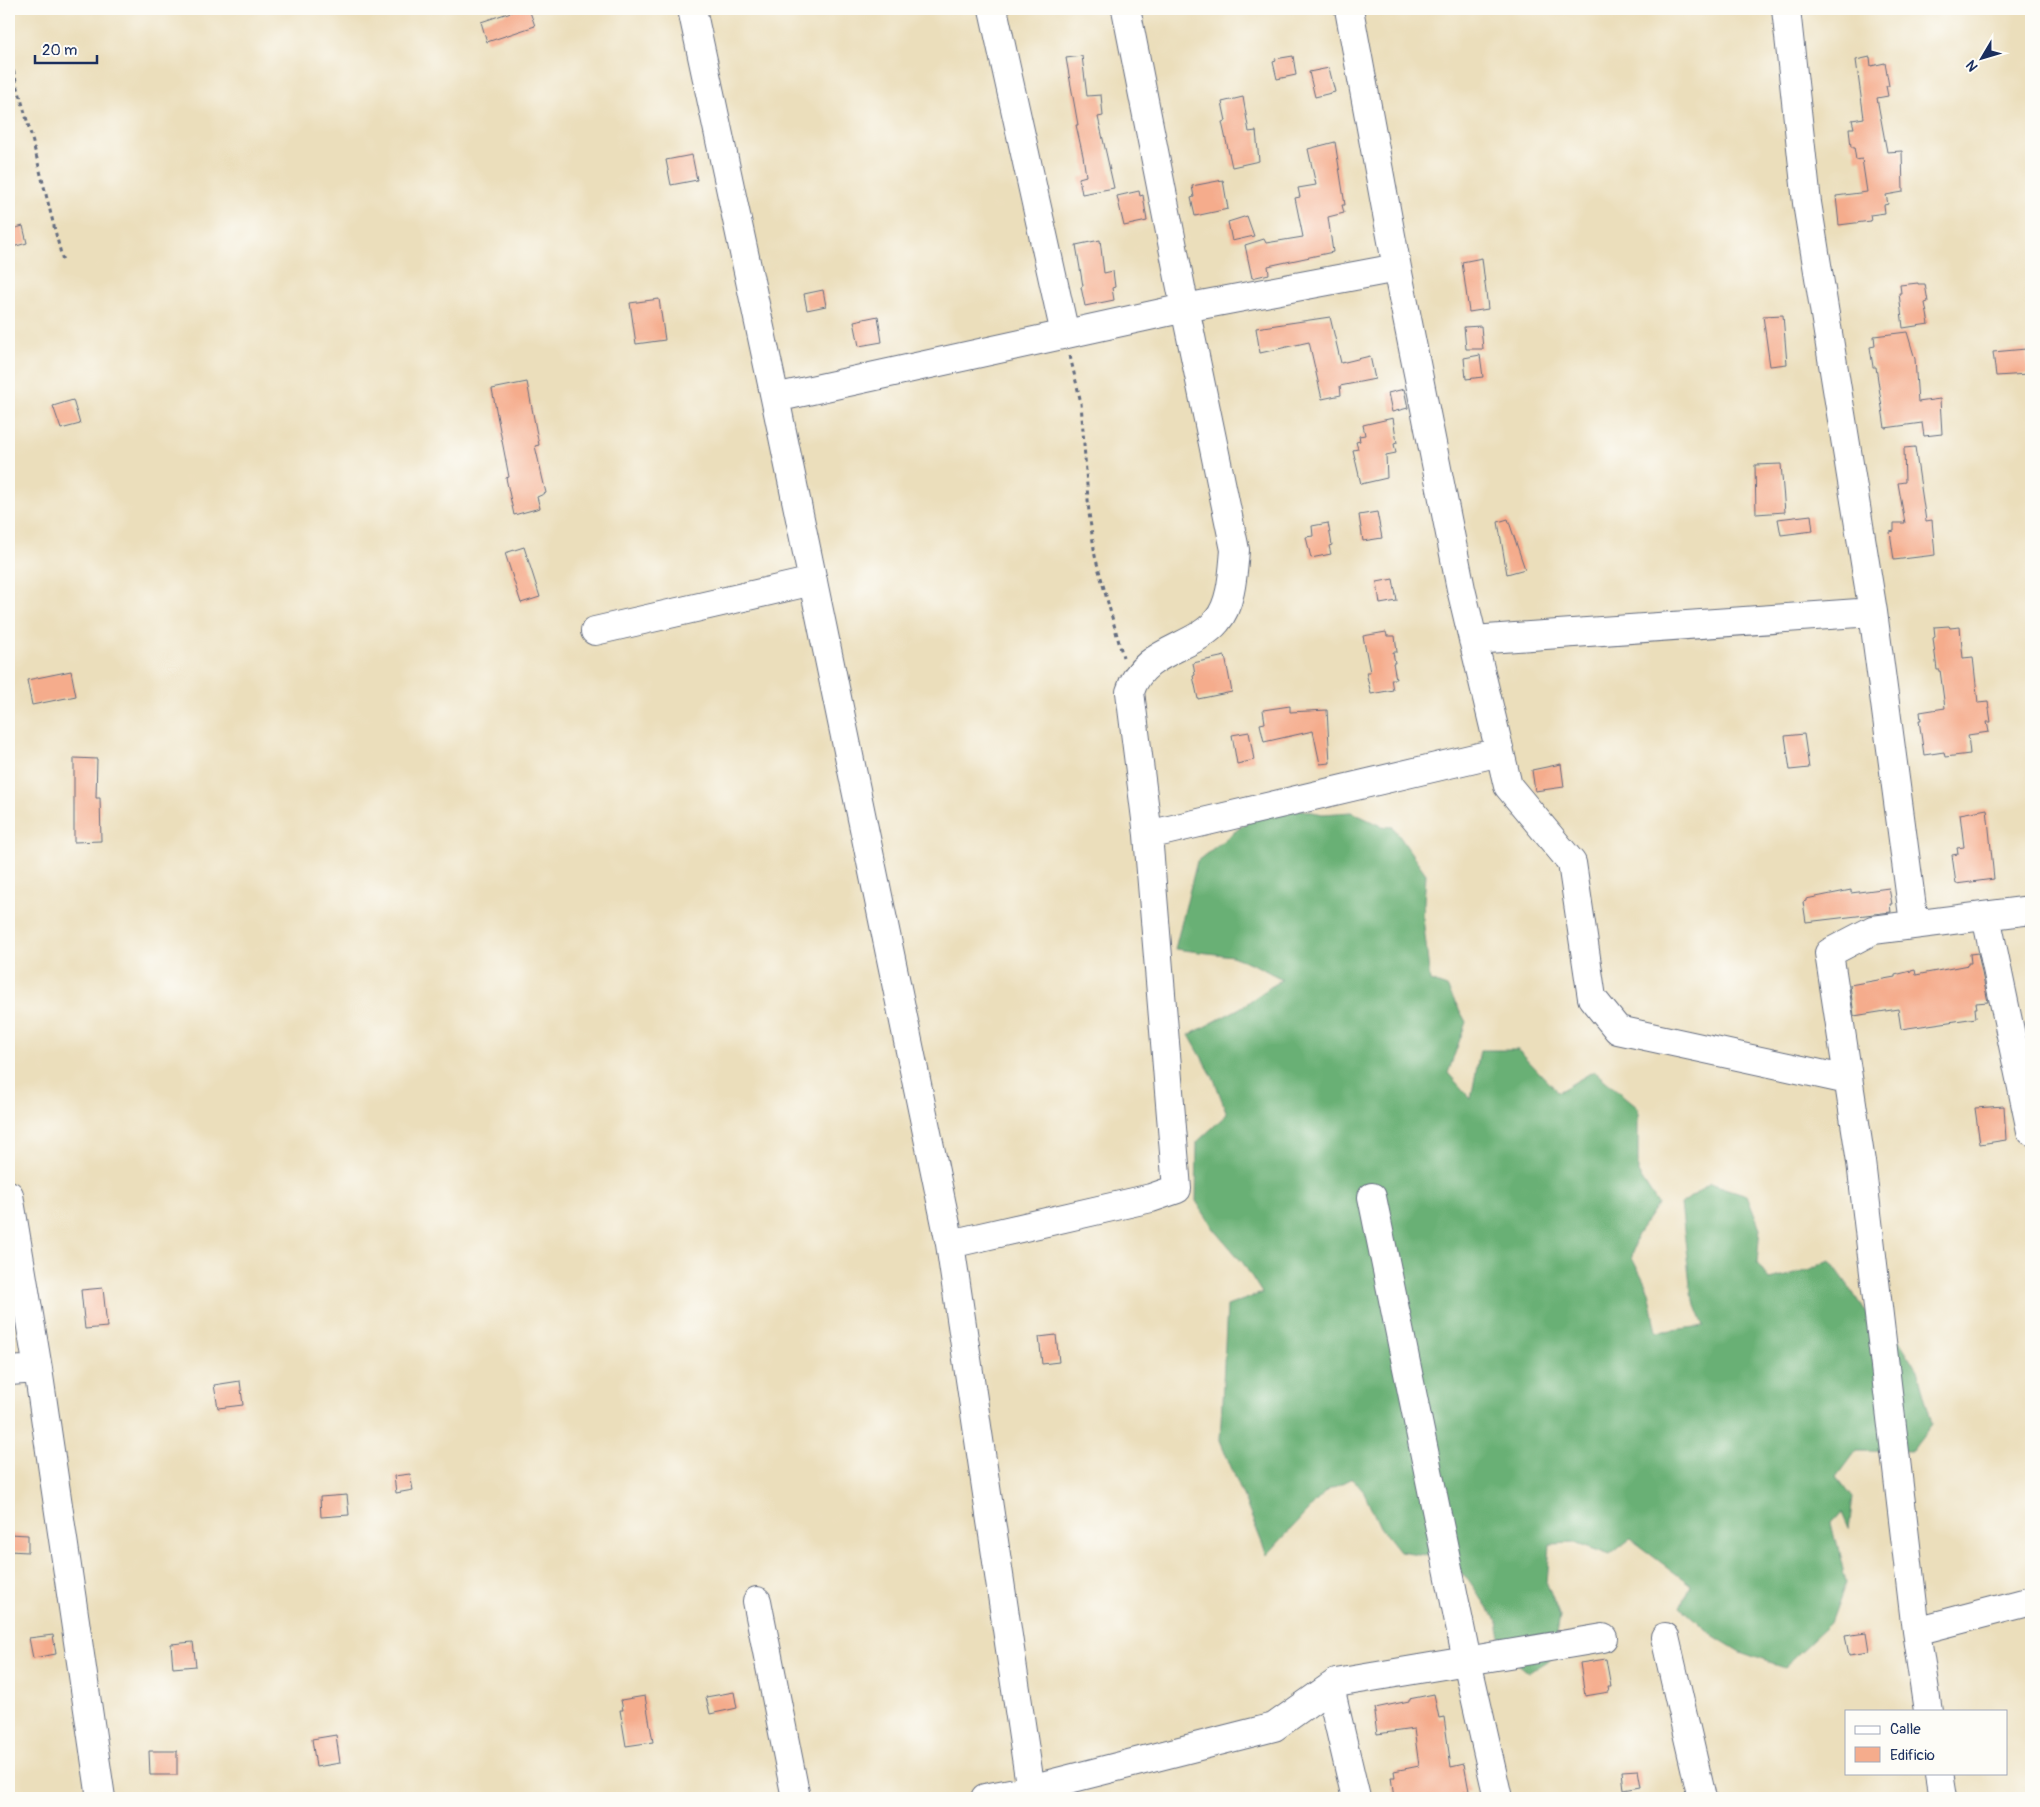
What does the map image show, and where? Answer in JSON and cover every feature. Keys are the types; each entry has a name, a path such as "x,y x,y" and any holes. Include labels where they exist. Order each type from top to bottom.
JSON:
{"street":[{"path":"692,9 775,398 950,1244 1031,1794"},
{"path":"993,9 1064,334"},
{"path":"950,1244 1151,1198 1177,1189 1148,835 1130,692 1133,683 1146,666 1176,647 1207,631 1218,620 1231,588 1235,550 1126,9"},
{"path":"1349,9 1397,268 1461,589 1508,786 1572,863 1592,998 1618,1030 1848,1080"},
{"path":"1786,9 1807,203 1873,612 1914,923"},
{"path":"775,398 1185,308 1397,268"},
{"path":"595,631 813,581"},
{"path":"1473,640 1873,612"},
{"path":"1148,835 1500,752"},
{"path":"1928,1710 1916,1631 1860,1162 1829,953 1873,930 1914,923 2031,910"},
{"path":"1986,916 2031,1131"},
{"path":"9,1195 38,1370 101,1798"},
{"path":"1372,1197 1467,1661 1498,1798"},
{"path":"9,1371 38,1370"},
{"path":"757,1601 796,1798"},
{"path":"1916,1631 2031,1601"},
{"path":"1666,1637 1702,1798"},
{"path":"985,1798 1031,1794 1274,1727 1336,1683 1603,1638"},
{"path":"1330,1687 1356,1798"},
{"path":"1939,1774 1943,1798"}],"path":[{"path":"9,55 62,262"},
{"path":"1064,334 1081,403 1095,556 1126,670 1133,683"}],"green space":[{"path":"1288,807 1323,814 1351,812 1382,826 1393,827 1426,874 1423,917 1430,981 1447,987 1466,1022 1448,1073 1471,1099 1480,1050 1518,1050 1558,1092 1594,1071 1638,1108 1638,1173 1658,1204 1636,1236 1632,1257 1649,1291 1657,1332 1704,1326 1691,1293 1681,1204 1710,1183 1747,1195 1760,1228 1757,1263 1769,1280 1803,1272 1830,1260 1853,1292 1863,1310 1895,1334 1917,1369 1932,1424 1911,1451 1857,1450 1837,1477 1853,1498 1849,1528 1842,1512 1832,1523 1846,1582 1831,1623 1784,1667 1740,1652 1709,1633 1681,1607 1691,1585 1630,1539 1610,1555 1577,1543 1550,1544 1547,1584 1560,1617 1553,1657 1528,1673 1504,1653 1498,1623 1468,1579 1445,1558 1399,1551 1380,1527 1364,1492 1352,1478 1326,1491 1267,1555 1220,1440 1227,1306 1262,1293 1243,1263 1214,1229 1196,1201 1197,1142 1227,1114 1214,1079 1189,1035 1240,1008 1282,979 1253,964 1232,956 1175,949 1197,861 1246,823"}],"building":[{"path":"520,9 529,9 535,26 487,42 481,22"},
{"path":"1082,56 1087,96 1101,95 1103,116 1098,117 1114,188 1082,194 1079,178 1086,176 1066,58"},
{"path":"1293,56 1296,75 1277,79 1273,62 1276,61 1275,59"},
{"path":"1870,57 1871,66 1885,63 1889,86 1886,86 1888,96 1877,98 1887,152 1902,151 1903,192 1886,195 1888,204 1884,205 1885,213 1870,215 1871,221 1839,225 1836,196 1867,192 1862,159 1856,160 1854,147 1851,147 1849,128 1854,128 1852,120 1864,118 1856,60"},
{"path":"1329,68 1335,92 1315,97 1309,72"},
{"path":"1243,97 1249,132 1256,131 1259,161 1232,167 1222,122 1226,121 1222,102"},
{"path":"1335,142 1345,205 1342,205 1344,213 1328,217 1333,252 1268,266 1269,274 1252,278 1245,245 1264,239 1266,243 1303,237 1295,198 1300,197 1298,188 1316,185 1308,149"},
{"path":"692,155 697,180 671,185 666,160"},
{"path":"1223,180 1228,209 1195,216 1191,198 1194,197 1192,186"},
{"path":"1139,191 1140,196 1143,195 1147,221 1124,226 1117,196"},
{"path":"1247,216 1254,236 1232,241 1228,222"},
{"path":"23,226 27,243 9,248 9,230"},
{"path":"1100,240 1104,273 1113,271 1115,287 1112,288 1114,300 1085,306 1076,245"},
{"path":"1482,258 1488,309 1469,312 1462,262"},
{"path":"1925,284 1928,302 1925,303 1929,324 1903,328 1899,293 1901,293 1900,285"},
{"path":"823,290 826,306 807,310 804,294"},
{"path":"659,299 665,340 636,344 630,303"},
{"path":"1783,315 1787,364 1770,366 1763,316"},
{"path":"878,316 882,342 859,346 854,321"},
{"path":"1330,317 1341,363 1370,356 1375,379 1340,386 1341,395 1322,399 1309,342 1260,353 1256,328"},
{"path":"1481,326 1483,349 1466,349 1464,327"},
{"path":"1907,332 1915,359 1918,402 1940,399 1942,434 1924,436 1922,423 1885,428 1876,367 1873,367 1870,347 1875,346 1874,336"},
{"path":"2026,349 2028,374 1996,376 1993,352"},
{"path":"1480,355 1483,377 1466,379 1464,358"},
{"path":"527,382 539,445 535,446 546,493 537,497 540,508 514,515 506,478 509,477 492,389"},
{"path":"1404,389 1408,408 1392,412 1388,393"},
{"path":"73,400 80,424 61,429 53,406"},
{"path":"1393,418 1397,443 1394,444 1396,453 1386,455 1387,478 1361,484 1353,450 1358,449 1356,442 1360,441 1359,436 1365,435 1363,425"},
{"path":"1915,447 1926,521 1932,520 1935,555 1894,560 1890,532 1894,531 1894,523 1905,523 1898,483 1905,482 1904,448"},
{"path":"1781,464 1785,512 1756,514 1755,465"},
{"path":"1377,512 1382,538 1363,541 1359,515"},
{"path":"1811,515 1813,531 1781,535 1778,519"},
{"path":"1508,519 1525,569 1507,574 1498,522"},
{"path":"1328,523 1332,545 1329,546 1331,554 1311,558 1306,537 1313,536 1312,526"},
{"path":"524,547 540,597 521,603 505,553"},
{"path":"1393,579 1397,601 1380,604 1377,582"},
{"path":"1949,626 1950,628 1960,627 1963,658 1973,657 1978,703 1988,702 1991,722 1987,722 1989,732 1968,735 1970,754 1945,757 1944,752 1924,755 1919,720 1921,720 1920,712 1945,708 1940,670 1937,670 1933,638 1935,637 1934,627"},
{"path":"1386,632 1387,636 1395,636 1397,652 1393,652 1395,663 1393,663 1396,679 1391,679 1393,690 1371,694 1366,672 1370,672 1363,636"},
{"path":"1225,656 1232,692 1198,699 1193,676 1195,675 1193,663"},
{"path":"71,671 76,696 32,705 27,680"},
{"path":"1290,706 1290,712 1327,710 1330,763 1320,764 1313,731 1264,742 1260,724 1265,723 1263,710"},
{"path":"1249,732 1254,760 1237,764 1232,735"},
{"path":"1804,734 1809,768 1790,770 1785,736"},
{"path":"74,758 97,759 96,798 100,798 101,841 74,842"},
{"path":"1561,764 1564,787 1535,791 1532,770"},
{"path":"1987,809 1994,879 1956,884 1952,855 1958,854 1957,848 1964,847 1960,814"},
{"path":"1889,888 1892,904 1890,904 1891,912 1806,922 1803,902 1806,899 1851,890 1851,893"},
{"path":"1978,953 1988,1002 1976,1003 1976,1018 1901,1029 1898,1009 1854,1016 1850,985 1895,977 1895,975 1915,970 1916,975 1968,965 1968,963 1971,963 1970,954"},
{"path":"2004,1106 2006,1140 1980,1144 1975,1108"},
{"path":"103,1288 107,1327 85,1329 81,1290"},
{"path":"1056,1335 1059,1362 1042,1364 1039,1337"},
{"path":"240,1381 243,1405 218,1408 214,1385"},
{"path":"410,1474 413,1490 396,1493 394,1476"},
{"path":"347,1495 349,1515 321,1517 320,1497"},
{"path":"9,1534 28,1535 28,1552 9,1551"},
{"path":"1866,1633 1869,1652 1849,1655 1845,1636"},
{"path":"53,1635 56,1654 33,1658 29,1638"},
{"path":"193,1642 196,1666 173,1668 171,1644"},
{"path":"1606,1659 1611,1687 1608,1687 1609,1692 1585,1696 1580,1663"},
{"path":"734,1692 737,1708 710,1714 706,1697"},
{"path":"1434,1694 1439,1718 1444,1717 1451,1767 1464,1764 1469,1791 1464,1792 1465,1798 1394,1798 1391,1777 1395,1777 1394,1771 1419,1766 1414,1729 1377,1734 1375,1708"},
{"path":"645,1696 653,1742 626,1746 620,1710 623,1710 621,1700"},
{"path":"336,1735 340,1763 316,1767 312,1739"},
{"path":"149,1751 177,1751 177,1775 150,1775"},
{"path":"1638,1770 1641,1787 1624,1790 1622,1771"}]}
